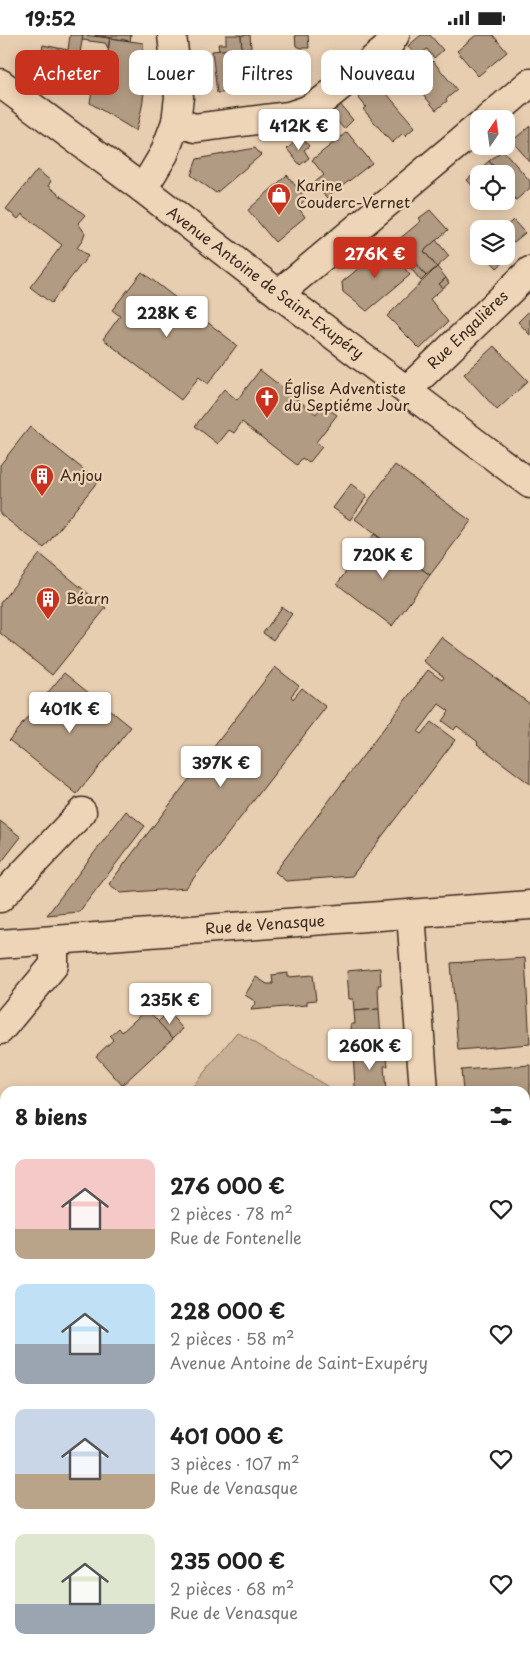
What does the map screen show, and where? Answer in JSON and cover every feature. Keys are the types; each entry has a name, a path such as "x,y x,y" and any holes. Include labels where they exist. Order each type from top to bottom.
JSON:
{"street":[{"path":"143,189 164,154 176,122 179,97 172,35"},
{"path":"176,122 196,127 288,116 307,110 322,101 386,49 395,35"},
{"name":"Avenue Antoine de Saint-Exupéry","path":"0,83 143,189 530,484"},
{"path":"498,110 530,83"},
{"path":"280,295 290,284 470,134"},
{"name":"Rue Engalières","path":"407,390 530,271"},
{"path":"0,898 82,812"},
{"name":"Rue de Venasque","path":"0,944 530,905"},
{"path":"411,914 424,1086"},
{"path":"0,1030 54,965 54,941"}],"shaded area":[{"path":"237,1032 327,1086 193,1086"}],"building":[{"path":"70,35 83,35 80,50 68,50"},
{"path":"83,35 110,38 108,48 105,43 82,40"},
{"path":"94,35 131,35 130,41"},
{"path":"226,35 241,35 242,49 219,51 218,44 226,44"},
{"path":"241,35 250,35 251,48 242,49"},
{"path":"295,35 308,35 309,48 296,46"},
{"path":"421,35 430,35 443,50 434,58 433,50 411,50 408,46"},
{"path":"476,35 493,35 507,52 478,76 457,51"},
{"path":"110,38 143,43 143,50 129,50 129,95 144,95 136,131 90,103 91,95 119,95 119,50 108,50"},
{"path":"43,45 68,50 42,50"},
{"path":"232,49 223,50 223,93 217,93 213,51"},
{"path":"433,61 457,90 436,110 424,95 433,95"},
{"path":"360,95 388,95 415,127 405,136 403,133 392,143 363,109 366,107 358,97"},
{"path":"339,103 353,120 344,129 337,121 332,126 325,116"},
{"path":"319,121 324,127 313,136 308,130"},
{"path":"530,126 530,162 515,144 515,138"},
{"path":"347,132 372,163 327,198 314,183 324,175 312,160"},
{"path":"301,136 309,146 304,150 309,158 300,165 287,149"},
{"path":"255,148 261,155 216,193 191,175 197,159"},
{"path":"497,155 507,155 530,181 530,188 516,200 515,165 492,165 489,161"},
{"path":"489,161 492,165 484,165"},
{"path":"37,170 51,181 48,186 85,215 78,223 85,233 77,248 88,256 51,303 30,287 62,245 22,214 18,219 6,209"},
{"path":"287,175 306,199 298,207 305,217 275,242 248,210"},
{"path":"430,210 448,230 424,251 437,267 426,276 398,240 421,221 419,218"},
{"path":"515,222 525,233 515,241"},
{"path":"436,240 449,256 437,267 424,251"},
{"path":"386,246 410,275 367,311 343,292 342,282"},
{"path":"414,260 426,276 421,281 409,266"},
{"path":"437,267 446,278 439,284 443,288 430,299 448,322 420,349 387,316"},
{"path":"142,272 237,345 208,384 199,377 181,400 103,339 120,316 112,310"},
{"path":"446,278 449,283 443,288 439,284"},
{"path":"530,310 530,335 518,322"},
{"path":"494,346 528,381 497,410 464,374"},
{"name":"Église Adventiste du Septiéme Jour","path":"260,370 316,414 323,405 337,415 316,442 322,447 309,463 302,458 297,465 242,422 234,433 229,430 218,444 195,426 224,389 237,400"},
{"name":"Anjou","path":"30,427 98,481 44,548 0,514 0,465"},
{"path":"395,465 471,521 430,575 355,519"},
{"path":"351,484 367,496 350,520 333,508"},
{"path":"374,534 430,575 392,626 337,584"},
{"name":"Béarn","path":"40,554 106,608 52,675 0,633 0,603"},
{"path":"282,607 292,614 273,640 263,633"},
{"path":"441,637 530,704 530,784 477,744 478,742 457,726 454,730 442,721 449,711 439,704 418,732 421,734 431,722 455,740 352,876 286,881 275,872 428,670 442,680 444,677 423,661"},
{"path":"275,667 299,686 291,696 293,699 302,688 326,707 186,888 121,893 109,884"},
{"path":"64,673 131,727 77,794 9,740"},
{"path":"126,811 145,826 79,912 47,915"},
{"path":"0,821 21,837 0,864"},
{"path":"525,958 530,1044 458,1050 451,963"},
{"path":"380,968 381,985 378,985 379,1009 354,1011 353,999 349,999 347,971"},
{"path":"288,973 288,977 313,975 316,1000 307,1001 307,1005 251,1010 256,1002 245,995 256,977 267,984 273,984 272,975"},
{"path":"147,1009 173,1038 122,1085 96,1056 113,1040 110,1036 119,1028 122,1032"},
{"path":"379,1009 381,1037 385,1036 386,1050 353,1052 351,1024 355,1024 354,1011"},
{"path":"168,1012 183,1029 173,1038 158,1022"},
{"path":"386,1050 388,1066 384,1066 386,1086 355,1086 353,1052"},
{"path":"530,1065 530,1086 463,1086 461,1070"}],"place":[{"name":"Karine Couderc-Vernet","path":"279,216"},
{"name":"Église Adventiste du Septiéme Jour","path":"267,419"},
{"name":"Anjou","path":"42,497"},
{"name":"Béarn","path":"48,620"}]}
